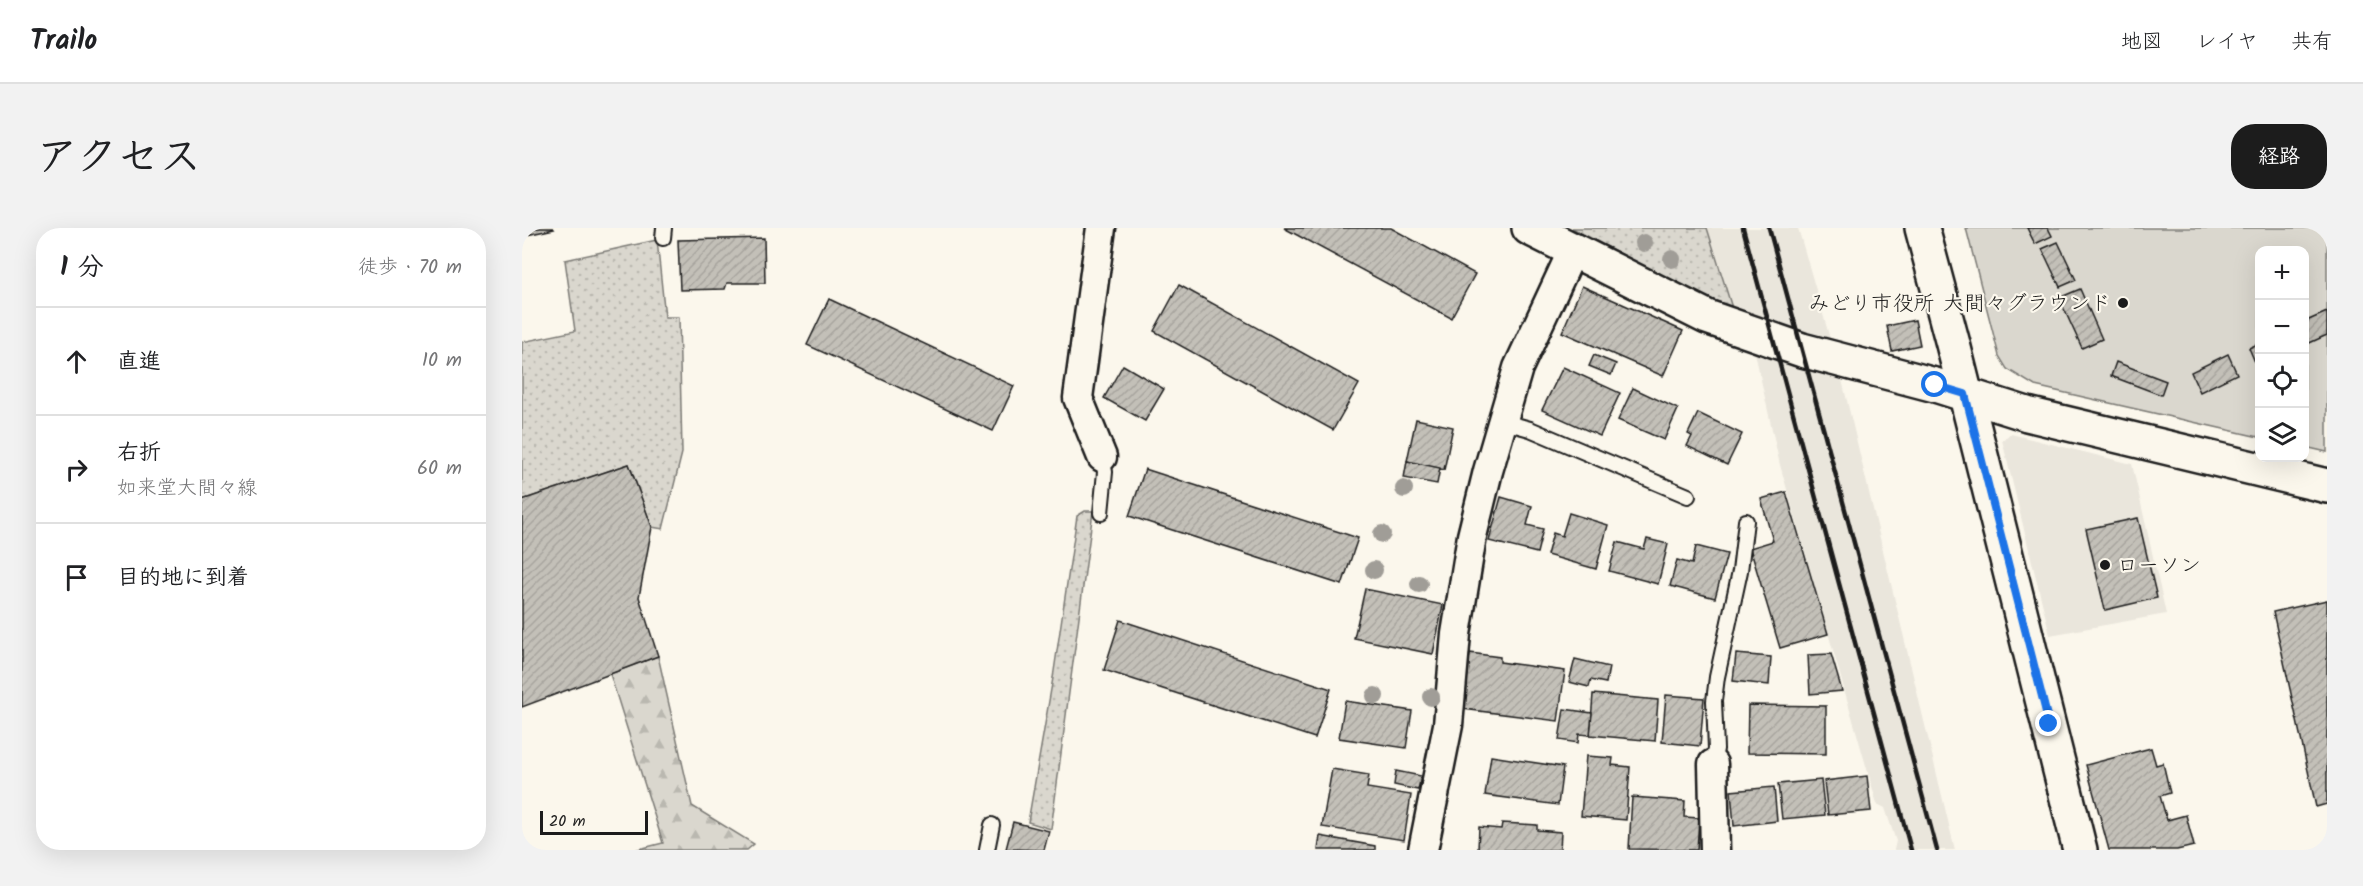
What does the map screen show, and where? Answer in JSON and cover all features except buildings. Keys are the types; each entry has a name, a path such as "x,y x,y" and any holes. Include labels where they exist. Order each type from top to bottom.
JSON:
{"street":[{"path":"1101,228 1078,398 1102,457"},
{"path":"1529,228 1726,325 1802,350 1965,394 1985,403 2027,414 2327,486"},
{"path":"1922,228 2080,850"},
{"path":"1423,850 1448,725 1456,634 1472,536 1501,421 1518,368 1574,250"},
{"path":"1713,764 1715,850"}],"lane":[{"path":"1501,421 1530,429 1688,496"},
{"path":"1101,513 1105,472 1102,457"},
{"path":"1713,764 1716,749 1714,701 1717,677 1740,571 1746,521"},
{"path":"987,850 992,825"}],"shaded area":[{"path":"1707,228 1798,228 1831,342 1732,308"},
{"path":"1755,353 1842,380 1955,850 1894,850 1896,841 1885,808 1877,804 1780,465"},
{"path":"2011,434 2132,464 2166,614 2050,635 2002,440"}],"green space":[{"path":"1572,228 1707,228 1732,308 1687,289"},
{"name":"みどり市役所 大間々グラウンド","path":"1966,228 2327,228 2327,452 2309,448 2309,246 2255,246 2255,436 2035,386 2007,369 1999,356"},
{"path":"657,240 665,317 679,317 682,453 663,529 652,527 629,464 522,500 522,342 575,331 565,260"},
{"path":"1085,511 1093,511 1051,829 1028,822 1053,678 1077,516"},
{"path":"658,656 692,806 754,844 747,850 635,850 663,843 610,674"}],"railway":[{"path":"1743,228 1911,850"},
{"path":"1769,228 1937,850"}],"place":[{"name":"みどり市役所 大間々グラウンド","path":"2123,303"},
{"name":"ローソン","path":"2105,565"}],"route":[{"path":"1935,385 1965,394 2049,724"}]}
